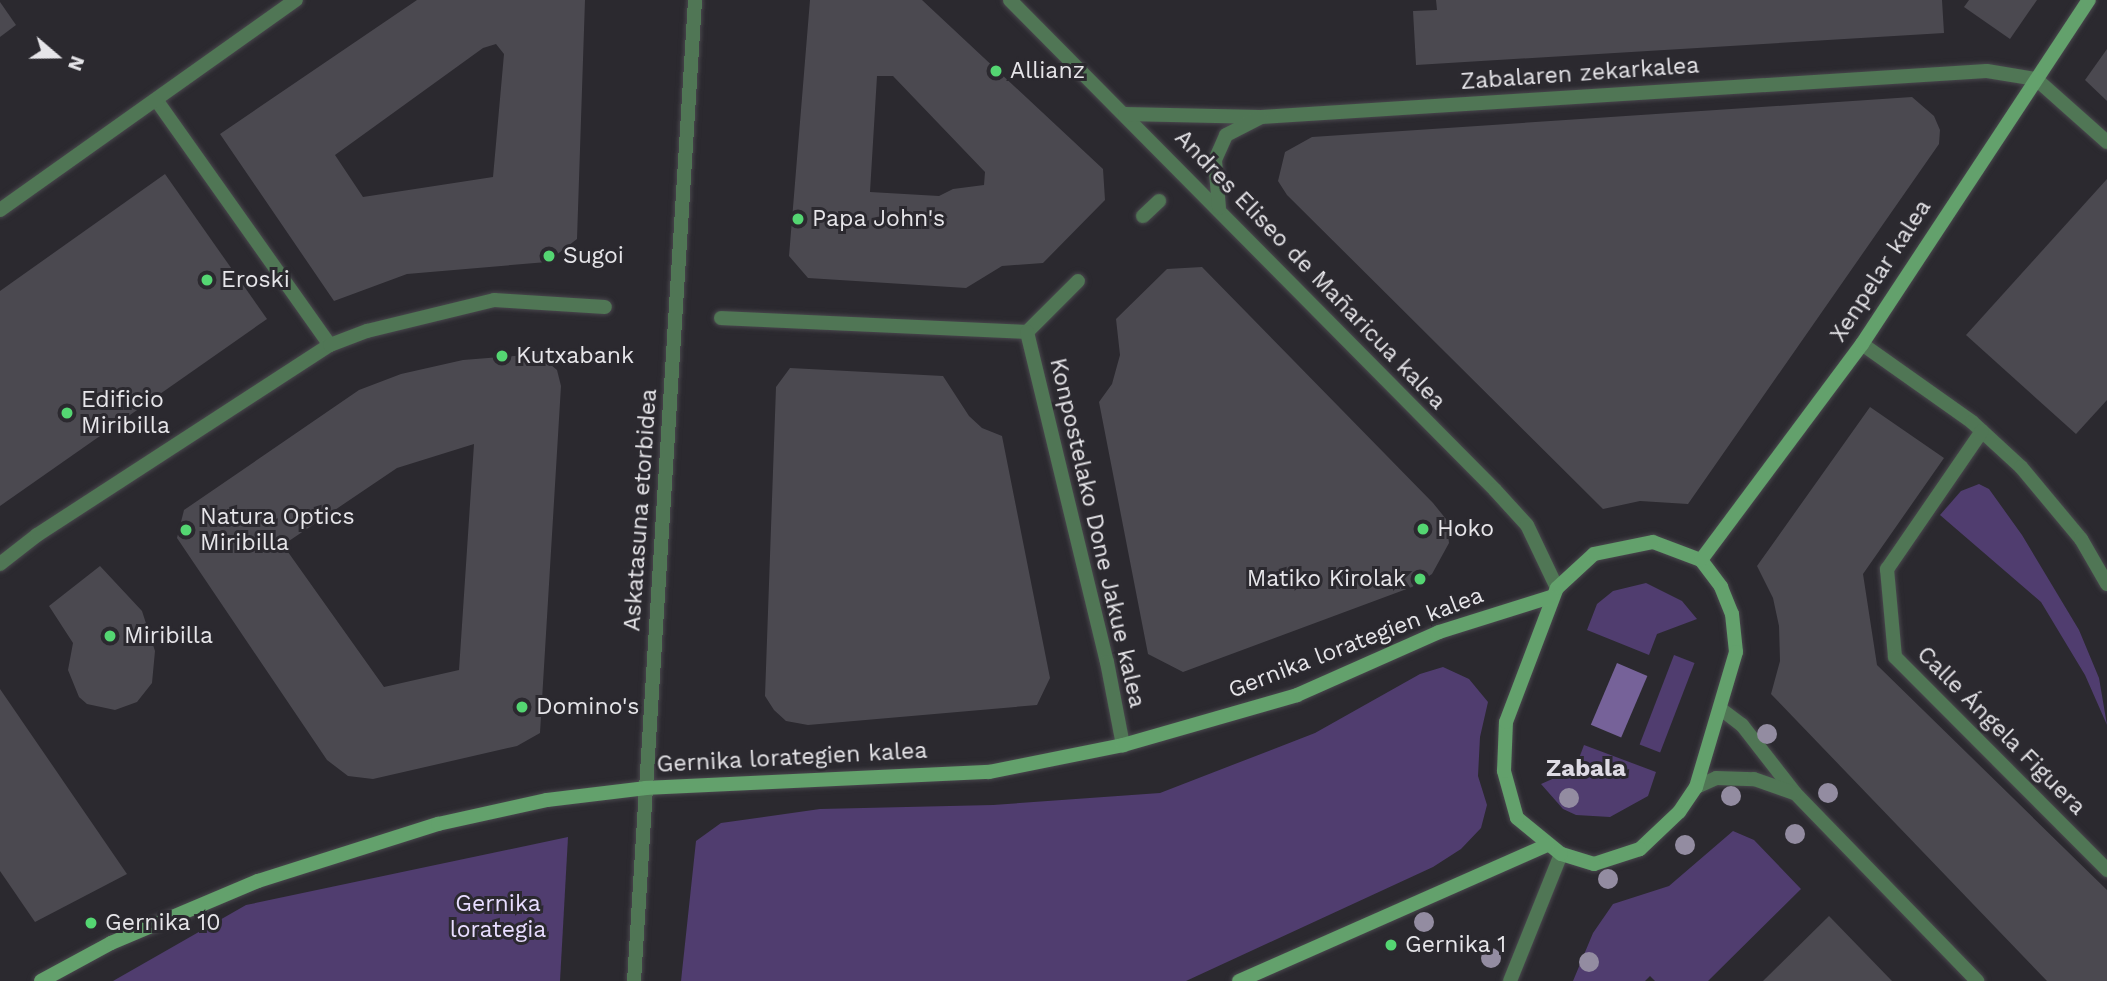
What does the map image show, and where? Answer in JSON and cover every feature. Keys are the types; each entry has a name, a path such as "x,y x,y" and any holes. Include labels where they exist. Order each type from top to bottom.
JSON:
{"main road":[{"name":"Xenpelar kalea","path":"1701,560 1862,344 2089,0"},
{"path":"1653,542 1701,560 1721,587 1732,614 1736,652 1696,787 1679,812 1640,849 1594,864 1561,855 1517,818 1504,771 1506,722 1554,592 1594,554 1631,545 1653,542"},
{"name":"Gernika lorategien kalea","path":"41,981 173,915 323,859 438,824 519,806 646,788 989,772 1123,745 1297,695 1439,632 1554,592"},
{"path":"1239,981 1547,845"}],"street":[{"path":"0,210 296,0"},
{"name":"Askatasuna etorbidea","path":"634,981 695,0"},
{"name":"Andres Eliseo de Mañaricua kalea","path":"1010,0 1219,208 1527,525 1554,592"},
{"name":"Zabalaren zekarkalea","path":"1125,114 1261,117 1987,71 2036,79"},
{"path":"2036,79 2107,142"},
{"path":"157,101 330,345"},
{"path":"1219,208 1215,160 1226,135 1261,117"},
{"path":"1143,216 1159,201"},
{"name":"Konpostelako Done Jakue kalea","path":"721,318 1027,332 1078,281"},
{"path":"0,564 37,535 330,345 367,331 494,300 605,307"},
{"name":"Konpostelako Done Jakue kalea","path":"1027,332 1107,662 1123,745"},
{"path":"1862,344 1982,431 2021,467 2081,539 2107,584"},
{"name":"Calle Ángela Figuera","path":"1982,431 1886,569 1895,657 2107,870"},
{"path":"1721,710 1742,725 1795,793 1978,981"},
{"path":"1696,787 1716,778 1754,779 1795,793"},
{"path":"1510,981 1561,855"}],"green space":[{"path":"1979,484 1989,489 2022,535 2079,630 2099,678 2107,725 2085,675 2041,602 1940,515 1961,491"},
{"path":"1646,583 1682,601 1697,619 1657,634 1649,655 1587,630 1597,604 1613,591"},
{"path":"1674,655 1695,663 1660,753 1640,745"},
{"path":"1443,667 1469,679 1488,702 1480,737 1478,776 1487,805 1481,828 1461,849 1433,867 1186,981 681,981 696,841 721,823 820,809 993,805 1160,793 1315,733 1420,674"},
{"path":"1584,745 1656,772 1648,796 1610,817 1576,815 1563,809 1541,784 1575,769"},
{"path":"1733,831 1754,840 1801,889 1708,981 1655,981 1650,976 1645,981 1573,981 1593,933 1613,904 1669,886"},
{"name":"Gernika lorategia","path":"568,837 560,981 113,981 246,905"}],"shaded area":[{"path":"1617,663 1647,676 1621,738 1591,725"}],"building":[{"path":"417,0 585,0 577,239 547,262 407,274 334,301 220,134","holes":["496,44 504,54 493,177 363,197 335,155 483,48"]},
{"path":"810,0 922,0 1103,169 1105,200 1043,263 1002,266 966,288 808,278 789,256","holes":["877,76 893,76 985,172 984,185 953,189 939,196 870,192"]},
{"path":"1436,0 1942,0 1944,33 1416,65 1413,11 1437,10"},
{"path":"1969,0 2037,0 2010,39 1964,7"},
{"path":"0,2 16,25 0,37"},
{"path":"2107,49 2107,101 2085,80"},
{"path":"1912,97 1934,116 1940,130 1939,144 1688,504 1640,501 1603,509 1287,195 1278,181 1285,152 1312,137"},
{"name":"Edificio Miribilla","path":"165,174 267,319 0,506 0,291"},
{"path":"2107,179 2107,400 2076,434 1966,335"},
{"path":"1202,267 1433,503 1446,519 1449,543 1432,574 1412,587 1183,672 1148,654 1099,402 1112,384 1120,355 1116,319 1167,269"},
{"path":"538,354 557,370 561,386 540,733 517,746 373,779 348,776 327,760 177,538 184,510 359,390 401,374 463,360","holes":["474,444 459,670 384,687 283,545 397,468"]},
{"path":"790,368 943,376 969,416 982,428 1002,436 1050,678 1037,705 808,725 786,721 774,710 765,696 776,387"},
{"path":"1870,407 1944,458 1863,574 1877,665 2107,890 2107,981 2047,981 1771,694 1780,661 1779,626 1773,598 1757,566"},
{"name":"Miribilla","path":"100,566 142,611 155,651 152,683 137,702 115,710 87,704 79,697 68,670 73,643 49,606"},
{"path":"0,689 127,874 35,922 0,871"},
{"path":"1829,916 1892,981 1763,981"}],"place":[{"name":"Allianz","path":"996,71"},
{"name":"Papa John's","path":"798,219"},
{"name":"Sugoi","path":"549,256"},
{"name":"Eroski","path":"207,280"},
{"name":"Kutxabank","path":"502,356"},
{"name":"Edificio Miribilla","path":"67,413"},
{"name":"Hoko","path":"1423,529"},
{"name":"Natura Optics Miribilla","path":"186,530"},
{"name":"Matiko Kirolak","path":"1420,579"},
{"name":"Miribilla","path":"110,636"},
{"name":"Domino's","path":"522,707"},
{"name":"Gernika 10","path":"91,923"},
{"name":"Gernika 1","path":"1391,945"}],"district":[{"name":"Zabala","path":"1586,769"}]}
